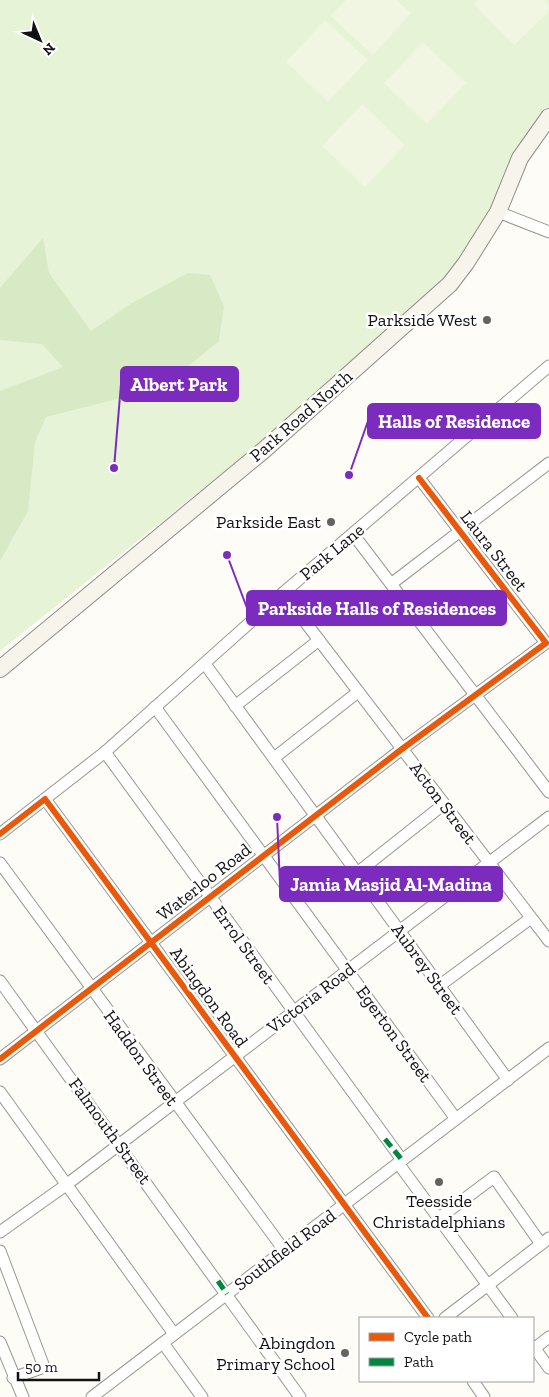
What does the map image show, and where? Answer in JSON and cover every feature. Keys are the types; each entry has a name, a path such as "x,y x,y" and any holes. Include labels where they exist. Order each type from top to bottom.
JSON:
{"street":[{"name":"Park Road North","path":"0,669 264,450 450,284 466,263 498,212 520,158 549,117"},
{"path":"498,212 549,232"},
{"name":"Park Lane","path":"0,834 104,752 283,593 549,366"},
{"path":"391,584 549,463"},
{"name":"Laura Street","path":"418,478 546,643"},
{"path":"353,534 549,792"},
{"name":"Acton Street","path":"283,593 549,941"},
{"path":"235,706 319,640"},
{"name":"Waterloo Road","path":"0,1059 402,749 546,643"},
{"name":"Aubrey Street","path":"205,664 508,1080"},
{"path":"274,758 358,692"},
{"name":"Egerton Street","path":"155,707 456,1119"},
{"name":"Errol Street","path":"104,752 385,1139 511,1317"},
{"name":"Abingdon Road","path":"45,799 343,1205"},
{"path":"357,873 444,804"},
{"name":"Victoria Road","path":"0,1232 66,1185 549,817"},
{"name":"Haddon Street","path":"0,863 174,1103 284,1250"},
{"path":"440,986 531,918"},
{"name":"Falmouth Street","path":"0,981 120,1144 300,1397"},
{"name":"Southfield Road","path":"92,1397 105,1393 174,1334 549,1048"},
{"path":"0,1092 174,1334"},
{"path":"440,1218 494,1177 545,1241 446,1317"},
{"path":"343,1205 427,1317"},
{"path":"0,1251 44,1367 13,1378"},
{"path":"549,1338 534,1347 549,1368"},
{"path":"0,1342 13,1378 23,1397"},
{"path":"163,1343 202,1397"},
{"path":"474,1382 484,1397"}],"green space":[{"path":"0,0 549,0 549,108 518,156 457,285 0,651"},
{"path":"346,0 396,0 411,13 373,55 330,16"},
{"path":"478,0 545,0 549,5 549,11 514,45 474,4"},
{"path":"325,20 368,60 328,102 286,62"},
{"path":"423,42 466,83 427,124 384,83"},
{"path":"362,104 405,145 365,187 322,146"},
{"path":"43,238 49,273 91,331 130,304 188,273 210,275 224,306 219,341 191,364 133,395 46,417 35,442 28,511 0,561 0,391 63,367 42,344 0,340 0,288"}],"marked path":[{"path":"385,1139 402,1160"},
{"path":"218,1281 227,1294"}],"cycle path":[{"path":"0,1059 402,749 546,643 419,478"},
{"path":"0,834 45,799 427,1317"}],"place":[{"name":"Parkside West","path":"487,320"},
{"name":"Albert Park","path":"114,468"},
{"name":"Halls of Residence","path":"349,475"},
{"name":"Parkside East","path":"331,522"},
{"name":"Parkside Halls of Residences","path":"227,555"},
{"name":"Jamia Masjid Al-Madina","path":"277,817"},
{"name":"Teesside Christadelphians","path":"439,1182"},
{"name":"Abingdon Primary School","path":"345,1353"}]}
